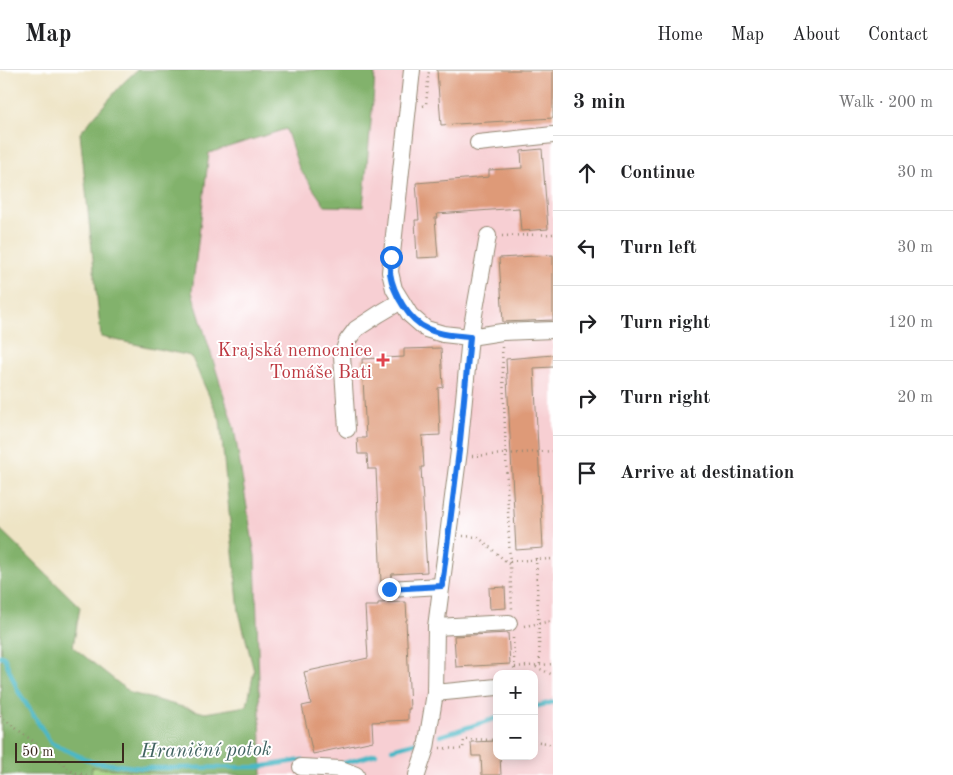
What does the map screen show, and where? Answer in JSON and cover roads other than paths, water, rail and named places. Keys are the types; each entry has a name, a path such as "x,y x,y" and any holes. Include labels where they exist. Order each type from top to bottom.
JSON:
{"lane":[{"path":"412,70 390,272 394,289 410,316 426,329 443,334 470,337 502,332 553,330"},
{"path":"478,144 553,135"},
{"path":"417,775 426,748 435,693 436,627 458,457 470,337 488,236"},
{"path":"347,429 342,356 347,341 356,329 401,301"},
{"path":"389,589 442,586"},
{"path":"436,627 514,625"},
{"path":"435,693 493,687"},
{"path":"301,767 340,769 356,775"}],"waterway":[{"name":"Hraniční potok","path":"0,656 4,657 18,691 51,743 92,762 143,768 177,768 259,767 302,760"},
{"name":"Hraniční potok","path":"538,706 553,702"},
{"name":"Hraniční potok","path":"440,736 493,719"},
{"name":"Hraniční potok","path":"392,749 422,741"},
{"name":"Hraniční potok","path":"341,764 376,754"}],"place":[{"name":"Krajská nemocnice Tomáše Bati","path":"383,360"}]}
